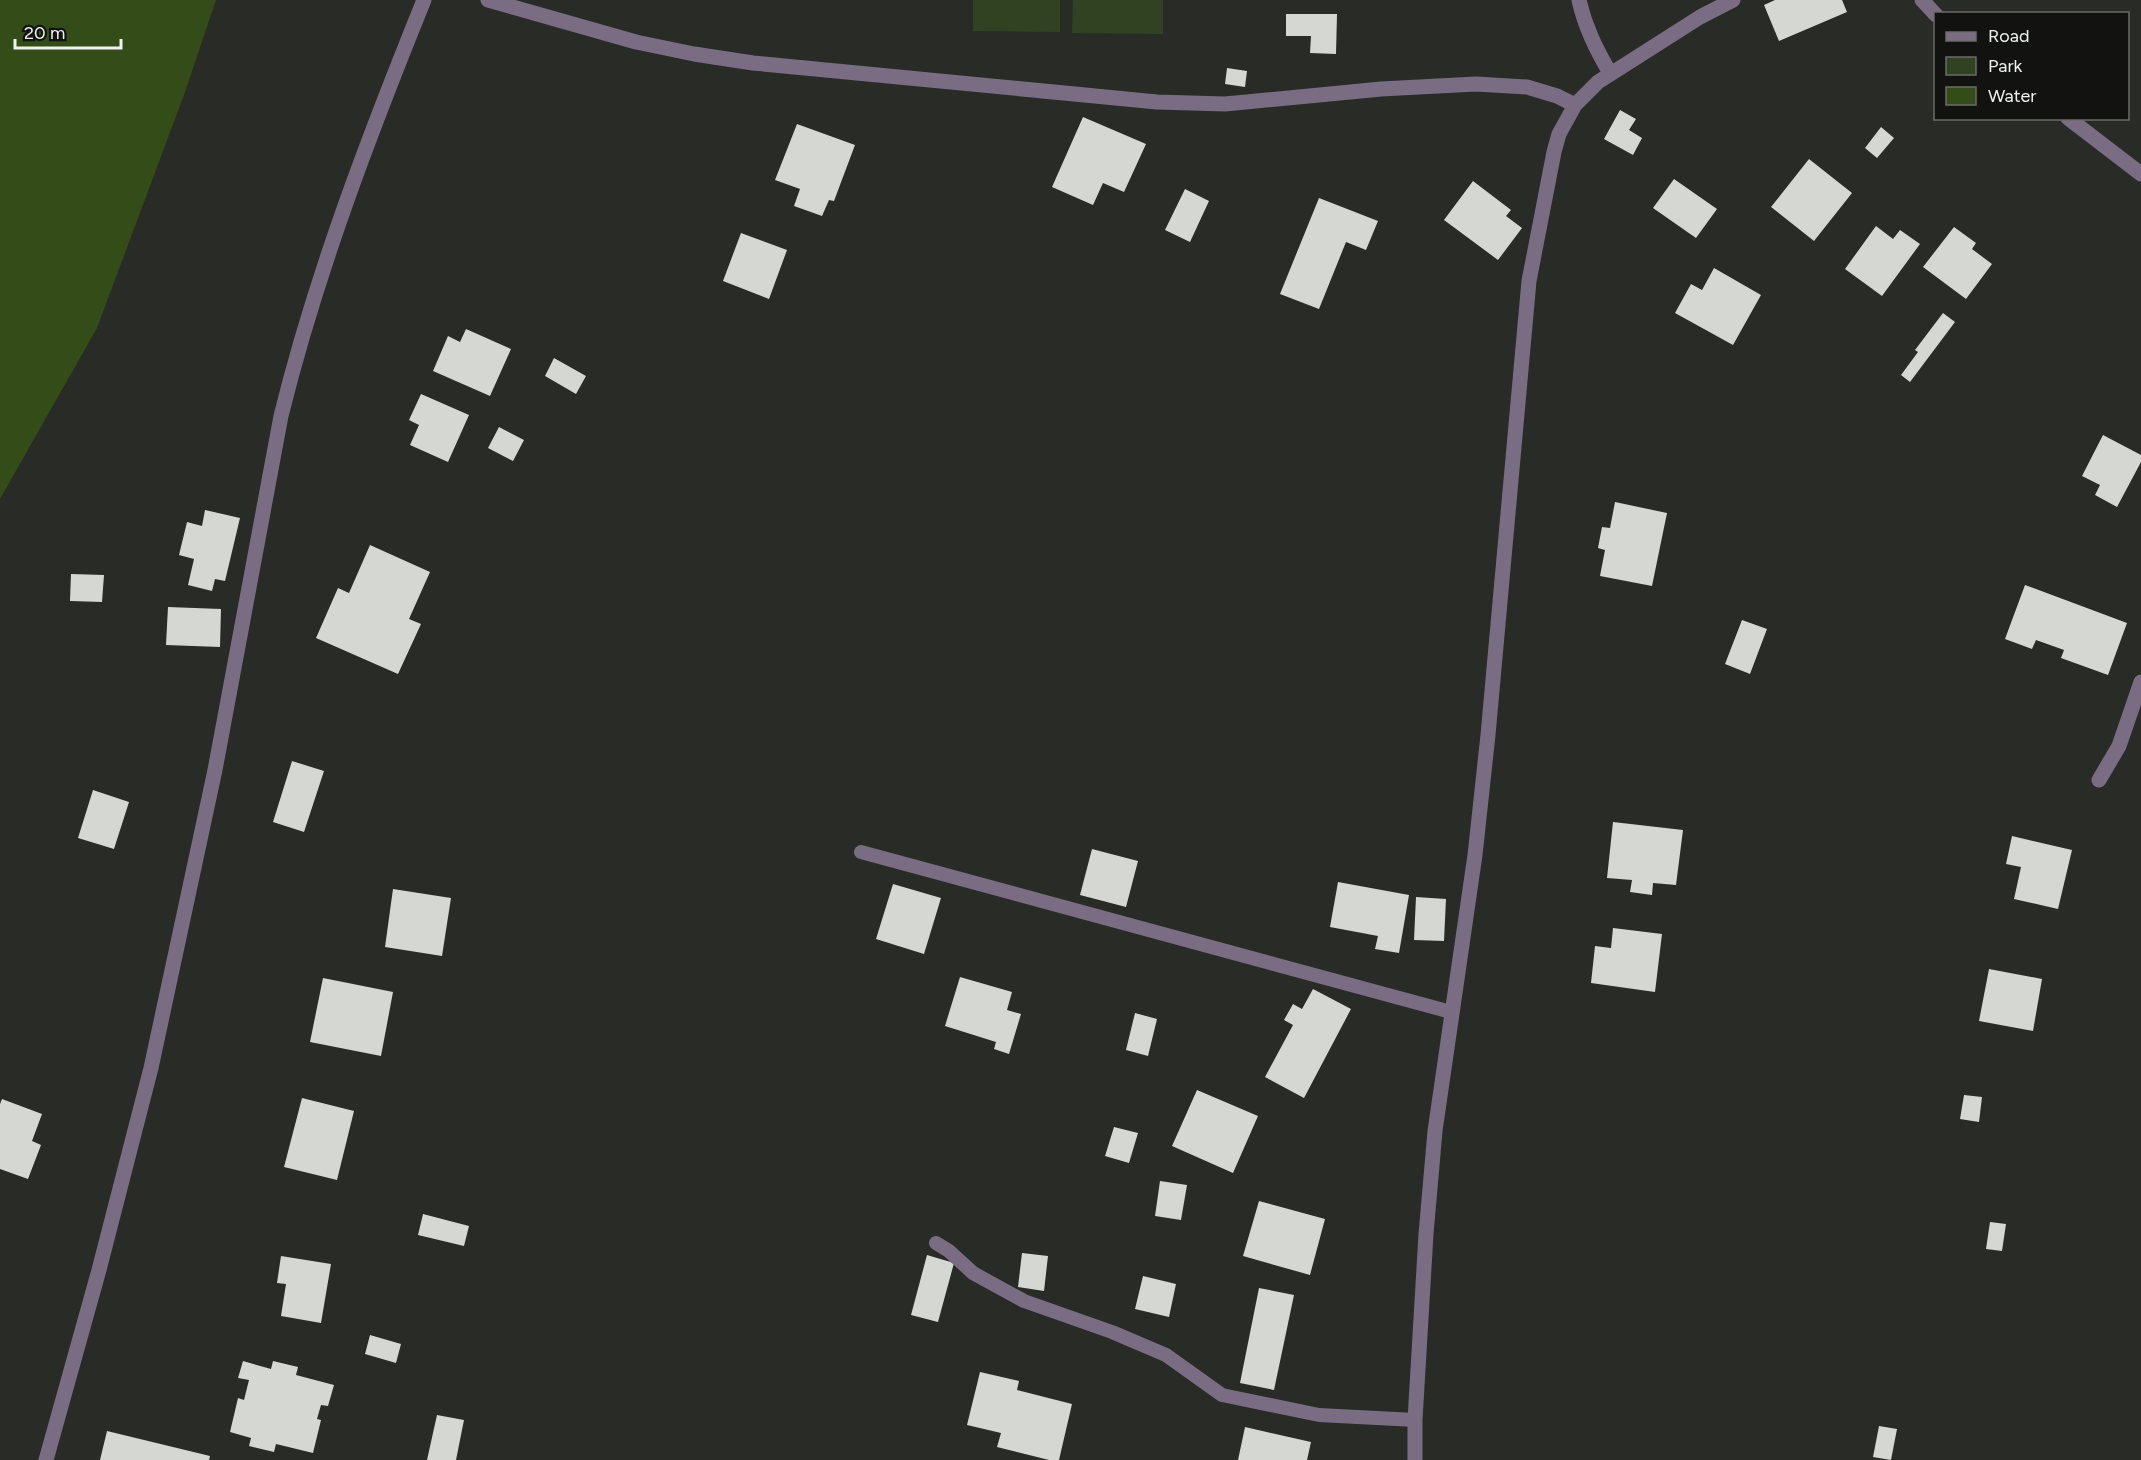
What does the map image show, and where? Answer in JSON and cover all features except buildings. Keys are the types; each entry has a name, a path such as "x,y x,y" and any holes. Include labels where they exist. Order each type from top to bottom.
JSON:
{"street":[{"path":"46,1460 99,1270 151,1068 215,770 281,416 292,370 360,163 424,0"},
{"path":"488,0 626,39 694,54 753,63 1157,102 1225,104 1381,89 1476,84 1527,87 1557,96 1575,105"},
{"path":"1579,0 1583,19 1594,47 1610,73"},
{"path":"1415,1460 1415,1420 1435,1131 1475,855 1529,281 1554,152 1559,134 1575,105 1586,92 1610,73 1700,17 1733,0"},
{"path":"1922,0 1934,14"},
{"path":"2071,120 2141,174"},
{"path":"2099,780 2119,746 2141,682"}],"lane":[{"path":"861,852 1451,1012"},
{"path":"936,1243 949,1251 973,1273 1024,1301 1112,1332 1166,1355 1222,1395 1318,1415 1415,1420"}],"green space":[{"path":"973,0 1060,0 1060,32 973,31"},
{"path":"1073,0 1163,0 1163,34 1072,33"}],"water":[{"path":"0,0 216,0 184,95 97,328 0,499"}]}
